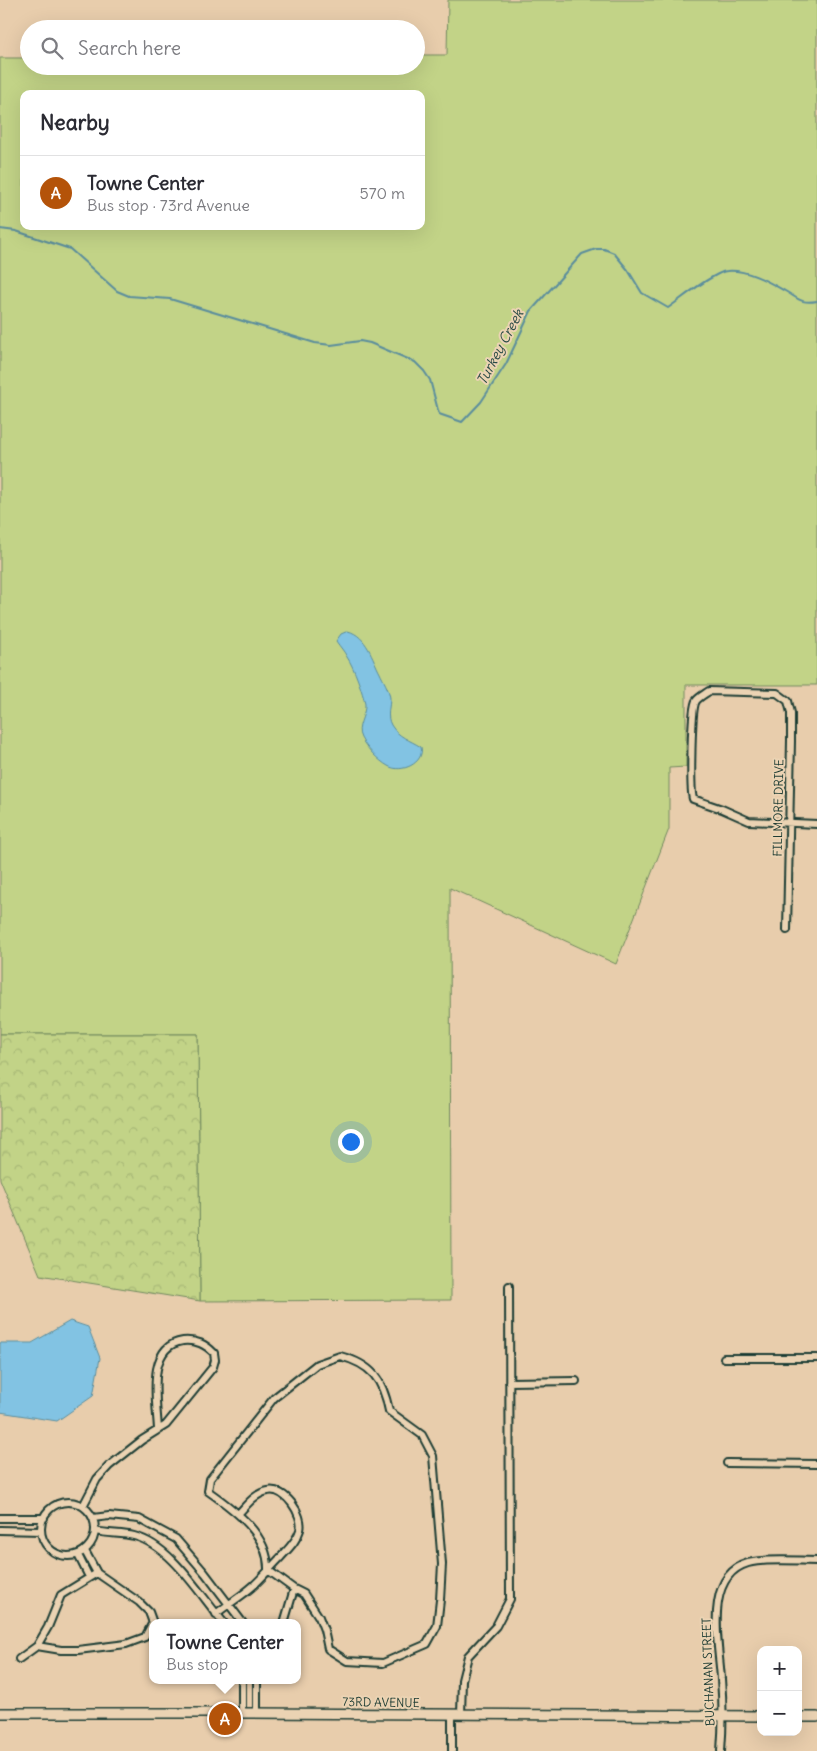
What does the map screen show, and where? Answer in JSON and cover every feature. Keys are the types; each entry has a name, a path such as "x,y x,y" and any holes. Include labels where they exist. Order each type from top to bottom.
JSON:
{"street":[{"name":"FILLMORE DRIVE","path":"787,930 790,824 791,713 788,701 777,693 709,690 696,701 692,719 693,754 690,791 693,800 722,809 749,821 790,824"},
{"path":"790,824 817,824"},
{"path":"452,1751 462,1680 468,1656 496,1626 510,1599 509,1286"},
{"path":"83,1506 97,1479 109,1466 166,1425 214,1367 214,1353 205,1344 192,1340 174,1342 164,1350 158,1360 156,1371 158,1430"},
{"path":"340,1356 354,1360 379,1380 386,1396 389,1411 422,1435 433,1456 442,1564 436,1626 427,1644 383,1664 347,1661 328,1649 319,1617 304,1594 268,1570 267,1552 261,1541 238,1514 208,1491 210,1479 274,1398 318,1364 340,1356"},
{"path":"724,1358 817,1358"},
{"path":"509,1382 576,1381"},
{"path":"727,1463 817,1464"},
{"path":"216,1614 253,1586 296,1540 300,1531 301,1521 293,1505 282,1494 269,1490 257,1495 238,1514"},
{"path":"71,1502 83,1506 93,1518 96,1531 92,1542 85,1551 78,1555 63,1556 54,1552 46,1543 41,1531 44,1518 51,1508 60,1503 71,1502"},
{"path":"93,1518 108,1516 139,1519 176,1539 240,1619"},
{"path":"0,1518 44,1518"},
{"path":"0,1530 41,1531"},
{"path":"96,1531 134,1536 146,1540 163,1551 176,1564 220,1619"},
{"path":"85,1551 96,1573 139,1602 149,1612 152,1619"},
{"path":"78,1555 89,1577"},
{"name":"BUCHANAN STREET","path":"721,1751 721,1678 716,1628 719,1593 731,1573 748,1563 765,1561 817,1561"},
{"path":"20,1660 37,1646 48,1627 62,1595 96,1573"},
{"path":"285,1619 294,1589"},
{"path":"37,1646 62,1650 78,1650 126,1644 145,1637 149,1630"},
{"path":"242,1684 242,1713"},
{"path":"257,1684 257,1713"},
{"name":"73RD AVENUE","path":"0,1713 757,1716"},
{"path":"802,1717 817,1717"}],"green space":[{"path":"448,0 817,0 817,685 686,685 686,767 669,768 669,829 616,964 450,888 451,1300 200,1301 198,1034 0,1034 0,58 20,58 20,75 425,75 425,55 447,55"},
{"path":"0,1034 198,1034 200,1301 40,1275 0,1179"}],"water":[{"path":"348,631 355,634 364,643 386,685 390,698 388,715 391,725 401,735 421,747 419,758 411,766 399,769 388,766 373,754 359,734 365,708 364,699 352,667 336,641 341,634"},
{"path":"70,1321 88,1327 100,1358 93,1396 57,1421 0,1412 0,1343 32,1343"}],"waterway":[{"name":"Turkey Creek","path":"0,229 16,231 70,249 117,291 129,296 170,299 315,343 331,345 360,341 370,343 415,362 430,380 439,414 462,422 481,402 506,364 531,311 582,254 596,249 604,249 614,253 628,270 642,293 668,308 706,281 727,271 742,272 758,277 804,301 817,301"}],"place":[{"name":"Towne Center","path":"225,1719"}]}
